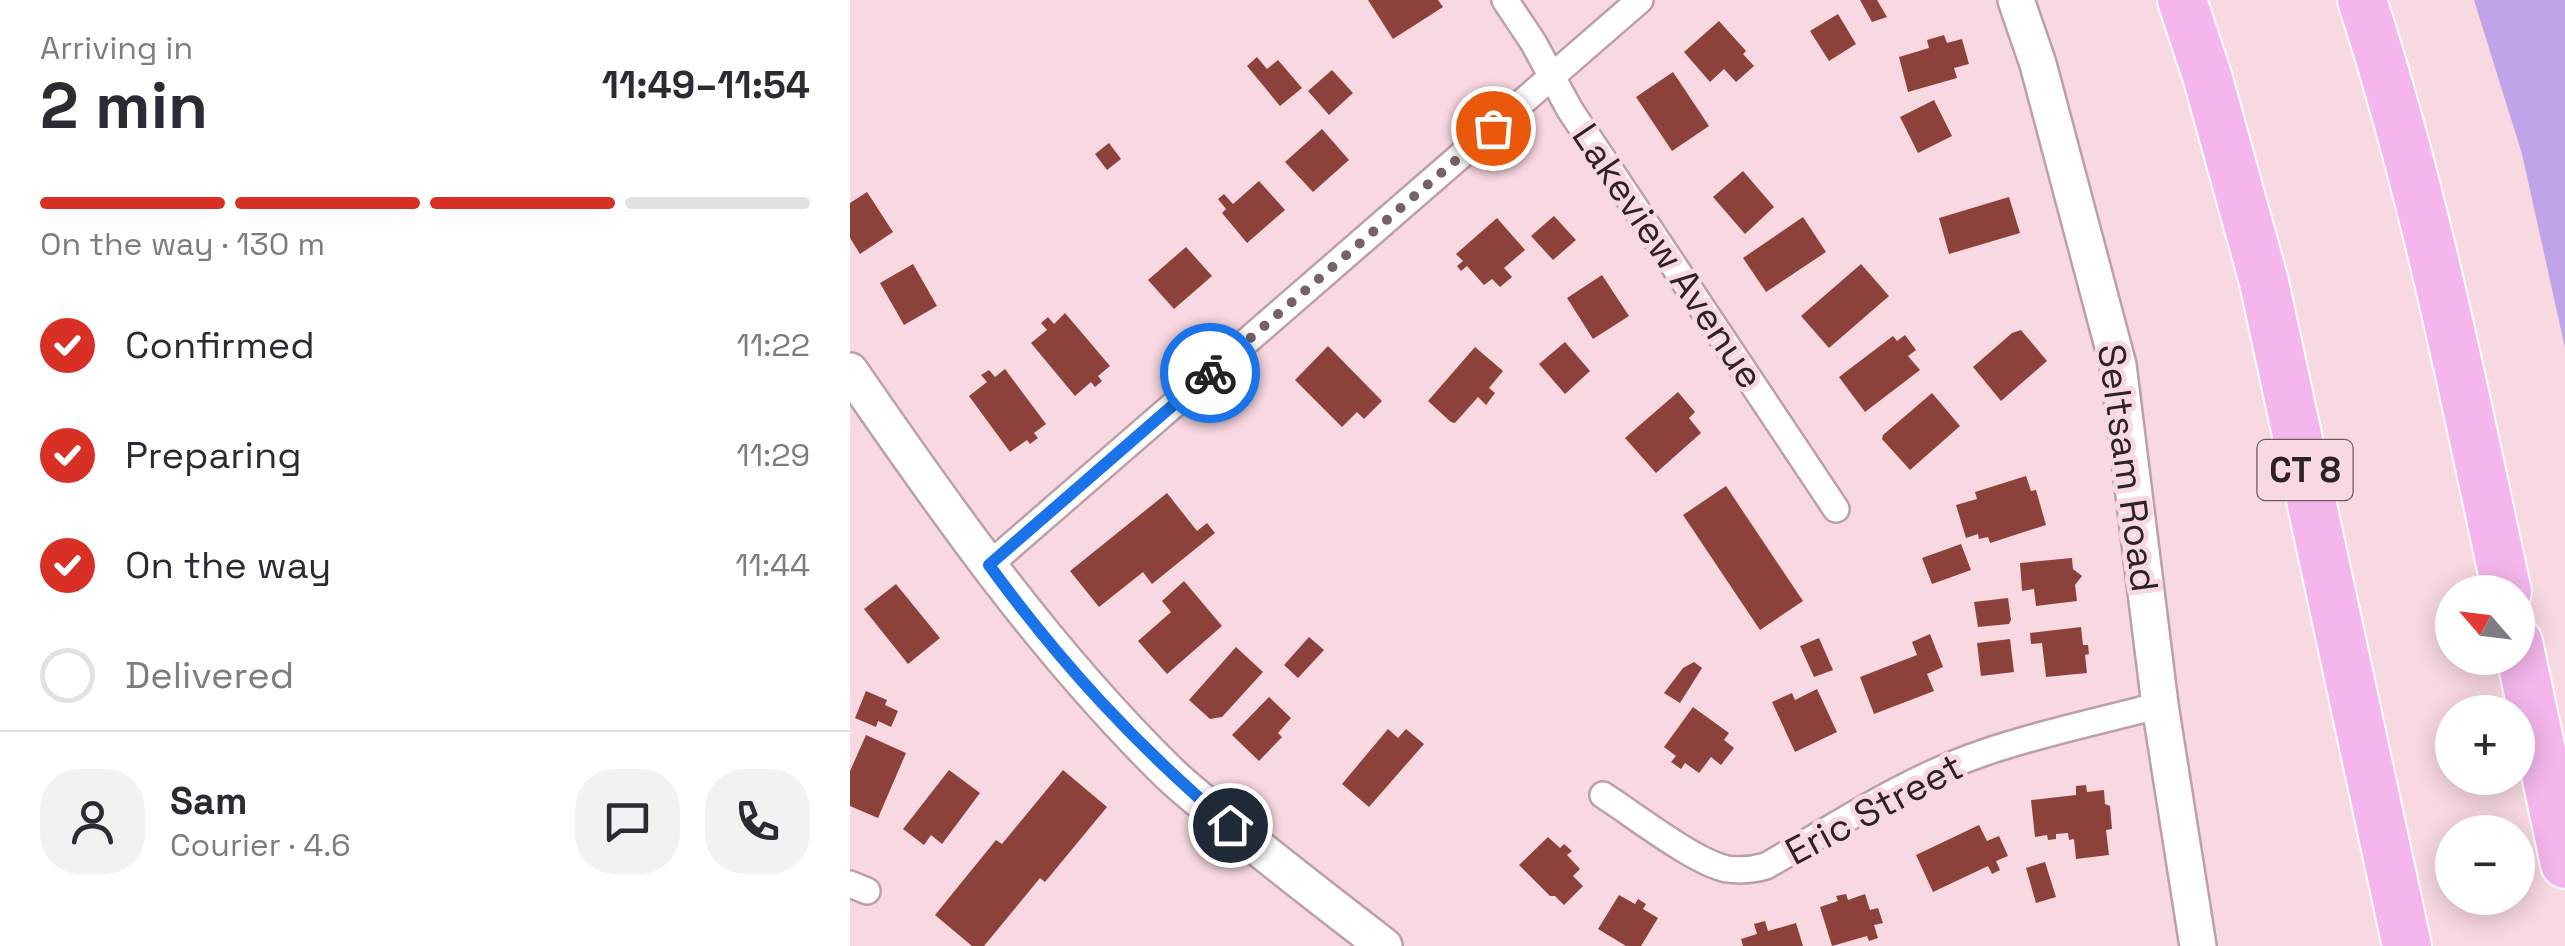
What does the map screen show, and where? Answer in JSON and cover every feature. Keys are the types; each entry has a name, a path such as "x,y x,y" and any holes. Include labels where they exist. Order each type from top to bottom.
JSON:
{"highway":[{"name":"CT 8","path":"2182,0 2218,112 2264,282 2407,946"},
{"path":"2362,0 2402,132 2431,247 2503,575"},
{"path":"2525,675 2565,864"}],"main road":[{"name":"Seltsam Road","path":"2016,0 2038,64 2118,365 2160,705 2198,946"},
{"path":"850,371 948,512 1072,671 1174,778 1384,946"}],"street":[{"name":"Lakeview Avenue","path":"1505,0 1570,110 1836,508"},
{"path":"989,565 1640,0"},
{"name":"Eric Street","path":"1603,795 1703,860 1748,871 1766,866 1916,780 1984,752 2160,705"}],"shaded area":[{"path":"2474,0 2565,0 2565,348 2522,154"}],"building":[{"path":"1368,0 1438,0 1443,7 1393,39"},
{"path":"1860,0 1877,0 1887,17 1872,22"},
{"path":"1838,14 1856,44 1829,61 1810,31"},
{"path":"1719,21 1754,66 1736,82 1724,69 1710,82 1684,52"},
{"path":"1944,35 1947,43 1962,39 1969,64 1954,68 1957,78 1908,92 1899,57 1929,48 1927,40"},
{"path":"1257,57 1267,69 1278,60 1302,88 1280,106 1247,66"},
{"path":"1332,70 1353,93 1329,115 1308,91"},
{"path":"1673,72 1709,126 1672,151 1636,97"},
{"path":"1934,100 1952,136 1918,153 1900,117"},
{"path":"1322,129 1349,160 1313,192 1285,162"},
{"path":"1109,143 1121,159 1107,170 1095,154"},
{"path":"1743,171 1774,207 1745,234 1713,197"},
{"path":"1259,181 1285,210 1247,243 1222,213 1226,209 1218,199 1224,194 1233,204"},
{"path":"867,192 893,232 860,254 850,238 850,203"},
{"path":"2009,197 2020,233 1949,254 1939,218"},
{"path":"1554,216 1576,240 1553,260 1531,236"},
{"path":"1803,217 1826,252 1766,292 1743,258"},
{"path":"1497,218 1525,250 1504,268 1512,277 1500,287 1492,279 1484,285 1467,266 1461,271 1457,266 1463,261 1456,254"},
{"path":"1186,247 1212,276 1174,309 1148,280"},
{"path":"913,264 937,306 904,325 880,283"},
{"path":"1861,264 1889,296 1829,348 1801,316"},
{"path":"1602,275 1629,316 1593,339 1567,298"},
{"path":"1065,313 1110,366 1098,376 1102,381 1095,387 1091,382 1075,396 1031,343 1047,330 1041,323 1048,317 1054,324"},
{"path":"2021,330 2047,361 2001,401 1973,367 2012,333"},
{"path":"1905,335 1916,350 1908,356 1920,370 1865,412 1839,377 1893,336 1897,341"},
{"path":"1565,342 1590,371 1565,394 1539,364"},
{"path":"1328,346 1382,401 1364,419 1357,412 1342,427 1295,380"},
{"path":"1475,347 1503,371 1489,388 1495,393 1486,405 1478,397 1455,423 1451,422 1428,401"},
{"path":"1005,369 1046,424 1034,433 1038,438 1030,444 1027,440 1010,452 969,396 987,382 981,375 989,370 995,377"},
{"path":"1678,392 1695,412 1689,418 1701,433 1656,473 1625,438"},
{"path":"1932,393 1960,426 1910,470 1882,439 1883,435"},
{"path":"2026,476 2031,491 2036,490 2046,525 1990,543 1988,537 1979,539 1978,534 1966,538 1956,505 1977,499 1975,492"},
{"path":"1726,486 1803,601 1760,630 1683,515"},
{"path":"1167,493 1197,531 1207,523 1215,533 1152,584 1143,572 1099,607 1070,571"},
{"path":"1961,544 1971,570 1932,584 1922,558"},
{"path":"2072,558 2073,569 2082,576 2075,585 2077,601 2036,606 2034,589 2022,591 2020,563"},
{"path":"1184,581 1222,626 1167,674 1138,641 1171,612 1162,601"},
{"path":"896,584 940,638 908,664 864,609"},
{"path":"2008,598 2009,624 1978,627 1974,602"},
{"path":"2081,627 2083,645 2088,645 2087,673 2046,677 2042,643 2031,644 2030,633"},
{"path":"1930,634 1943,667 1927,674 1934,691 1874,714 1860,677 1917,655 1912,642"},
{"path":"1309,637 1324,650 1298,678 1284,665"},
{"path":"1819,638 1833,670 1814,677 1800,646"},
{"path":"2010,639 2014,672 1981,676 1977,643"},
{"path":"1236,647 1263,672 1222,717 1210,719 1189,700"},
{"path":"1694,662 1702,668 1680,703 1664,693 1683,668"},
{"path":"1817,689 1837,732 1795,752 1772,702 1792,693 1795,700"},
{"path":"866,691 887,700 885,705 898,711 891,727 878,721 876,727 855,718"},
{"path":"1269,697 1291,718 1278,733 1282,737 1259,761 1232,735"},
{"path":"1693,707 1729,733 1724,740 1734,748 1721,765 1711,757 1699,773 1685,763 1681,769 1671,762 1676,756 1664,747"},
{"path":"1388,729 1398,738 1406,729 1424,744 1369,807 1342,784"},
{"path":"866,735 906,753 878,818 850,806 850,771"},
{"path":"949,770 980,793 942,844 931,835 924,845 903,829"},
{"path":"1063,770 1107,807 1045,882 1040,878 984,946 972,946 935,915 996,840 1002,844"},
{"path":"2086,785 2087,792 2104,790 2105,804 2110,806 2112,829 2106,830 2109,855 2076,859 2074,839 2069,840 2068,833 2056,834 2056,839 2048,840 2047,835 2035,837 2031,800 2076,795 2076,786"},
{"path":"1979,825 1987,841 1999,836 2008,856 1996,861 2000,870 1992,874 1988,866 1933,892 1916,855"},
{"path":"1548,837 1560,848 1564,844 1572,851 1567,855 1580,869 1573,876 1583,886 1564,905 1519,865"},
{"path":"2045,862 2056,897 2036,903 2026,868"},
{"path":"1846,894 1848,900 1865,894 1870,910 1878,908 1883,923 1874,925 1878,938 1869,941 1867,936 1832,946 1820,907"},
{"path":"1619,895 1635,904 1638,899 1646,904 1643,909 1658,918 1641,946 1626,946 1598,929"},
{"path":"1765,921 1768,931 1796,923 1803,946 1743,946 1741,939 1757,934 1754,924"}],"way so far":[{"path":"1210,373 1493,128"}],"route":[{"path":"1210,373 989,565 1114,718 1174,778 1230,825"}]}
